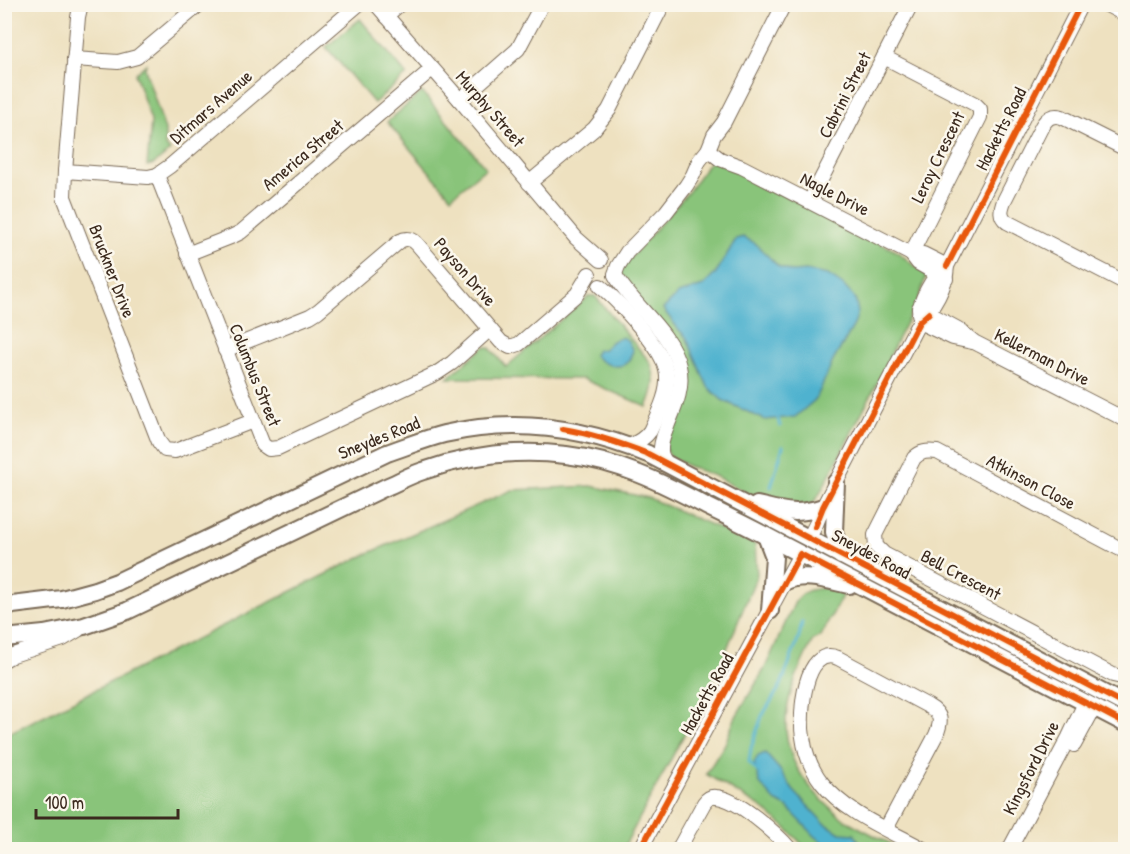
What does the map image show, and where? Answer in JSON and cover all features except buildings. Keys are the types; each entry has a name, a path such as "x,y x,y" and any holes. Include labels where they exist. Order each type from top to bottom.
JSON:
{"main road":[{"name":"Sneydes Road","path":"4,606 62,599 117,582 387,453 442,435 489,427 530,426 579,432 629,446 1125,705"},
{"name":"Sneydes Road","path":"4,638 44,634 84,626 127,610 421,472 457,461 490,455 531,452 567,455 603,462 637,472 670,487 1125,724"},
{"path":"837,482 834,532 841,556"},
{"path":"733,499 799,513 823,507"},
{"path":"766,536 774,557 770,611"},
{"path":"800,554 809,538"},
{"path":"786,581 793,577 806,577 867,589"},
{"path":"1090,705 1097,690"}],"street":[{"name":"Bruckner Drive","path":"81,4 63,193 162,446 168,451 179,450 253,421"},
{"path":"74,59 118,62 137,57 200,4"},
{"name":"Ditmars Avenue","path":"157,175 359,4"},
{"name":"Murphy Street","path":"376,4 576,238 603,260"},
{"path":"386,16 400,4"},
{"path":"460,100 518,49 542,4"},
{"path":"529,183 602,120 616,98 663,4"},
{"path":"627,252 612,259 595,262 594,279 610,284 627,252 666,212 693,175 699,161 712,151 714,135 724,122 784,4"},
{"name":"Cabrini Street","path":"810,201 911,4"},
{"name":"Hacketts Road","path":"809,538 1081,4"},
{"path":"1105,4 1125,15"},
{"name":"Leroy Crescent","path":"884,57 975,104 980,109 980,117 911,254"},
{"name":"America Street","path":"188,254 234,236 241,231 432,69"},
{"path":"1125,149 1065,118 1056,115 1049,117 1042,126 1004,201 1001,213 1004,220 1011,224 1125,283"},
{"name":"Nagle Drive","path":"712,151 730,163 810,201 911,254 918,263 943,273"},
{"path":"64,171 143,177 157,175"},
{"name":"Columbus Street","path":"157,175 253,421 263,445 269,449 278,448 437,373 452,363 490,329"},
{"name":"Murphy Street","path":"576,238 594,279 613,296 655,345 667,371 668,383 665,396 650,430 647,435 629,446"},
{"name":"Payson Drive","path":"225,350 310,316 400,241 406,239 418,244 504,345 516,346 594,279"},
{"path":"603,260 612,264 625,291 667,339 678,360 681,377 679,396 661,442 661,454 667,464"},
{"name":"Kellerman Drive","path":"922,314 958,329 974,342 1125,420"},
{"name":"Atkinson Close","path":"919,453 937,452 1125,552"},
{"name":"Bell Crescent","path":"919,453 914,458 876,531 875,542 880,552 1113,675 1125,678"},
{"name":"Hacketts Road","path":"640,849 800,554"},
{"path":"4,660 63,639 84,626"},
{"path":"886,829 936,735 940,719 937,712 928,706 838,658 830,656 821,659 815,666 804,695 801,721 805,749 816,775 834,796 850,809 886,829 925,849"},
{"name":"Kingsford Drive","path":"1009,849 1069,737 1090,705"},
{"name":"Kingsford Drive","path":"1019,849 1090,705"},
{"path":"678,849 704,803 716,797 726,800 758,819 791,849"}],"green space":[{"path":"360,19 407,75 374,103 326,47"},
{"path":"146,64 145,69 165,130 165,145 170,151 154,164 147,166 151,121 135,74"},
{"path":"422,92 486,168 451,197 387,122"},
{"path":"711,161 896,251 926,277 918,300 882,374 819,495 806,508 759,500 717,477 669,456 664,446 683,375 619,271 689,191"},
{"path":"589,296 595,296 650,362 654,385 647,407 583,379 447,378 484,347 489,347 506,367"},
{"path":"591,486 649,498 755,544 757,575 718,671 623,849 5,849 5,735 358,558 512,490"},
{"path":"825,588 842,593 842,596 821,636 813,640 796,678 786,714 786,733 790,751 798,769 811,788 831,808 844,819 901,849 807,849 762,808 706,774 725,744 735,718 764,670 795,602 808,591"}],"water":[{"path":"743,237 755,243 779,267 792,272 807,271 828,275 843,285 855,298 858,312 854,325 833,361 816,399 795,417 765,420 722,400 708,387 686,337 663,309 678,294 703,286 716,273 736,239"},
{"path":"623,337 633,351 625,364 611,365 594,355 597,350 604,349 612,341"},
{"path":"765,753 793,790 823,822 840,833 854,834 861,844 861,849 831,849 787,807 775,801 760,784 754,763 758,756"}],"waterway":[{"path":"778,419 780,426"},
{"path":"771,487 783,446"},
{"path":"759,773 749,762 751,748 762,716 781,685 799,637 802,622"}],"cycle path":[{"path":"947,266 1081,4"},
{"path":"815,527 823,507 919,322 929,313"},
{"path":"563,429 606,439 648,454 1126,705"},
{"path":"640,850 800,554 1126,724"}]}
